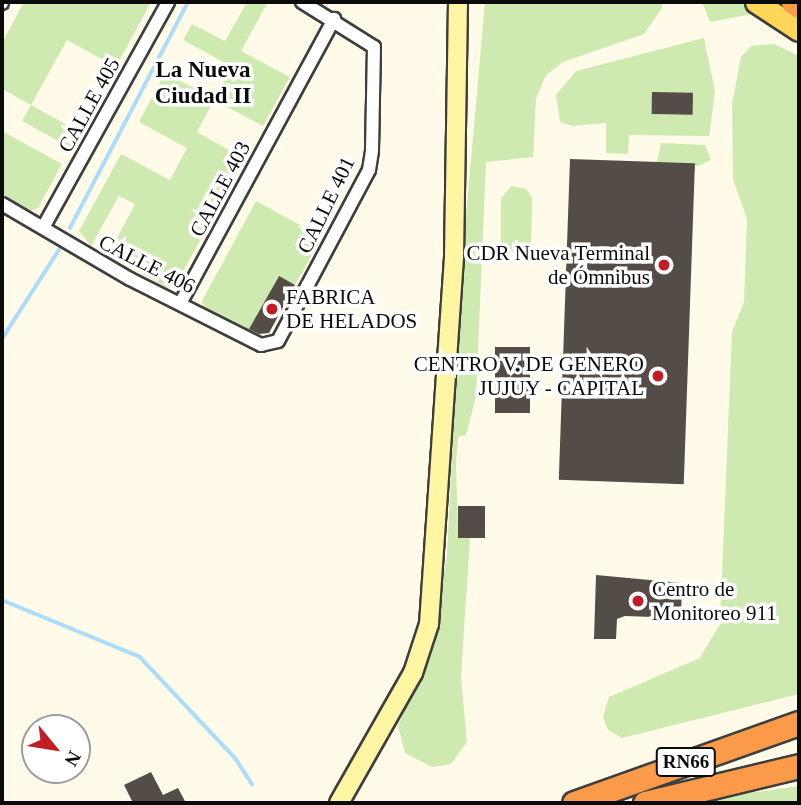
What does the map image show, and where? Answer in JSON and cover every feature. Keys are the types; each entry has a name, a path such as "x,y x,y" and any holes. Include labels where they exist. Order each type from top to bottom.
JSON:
{"highway":[{"path":"793,2 799,6"},
{"name":"RN66","path":"574,803 799,723"},
{"name":"RN66","path":"645,803 799,766"}],"main road":[{"path":"756,2 799,30"}],"street":[{"name":"CALLE 405","path":"44,226 168,2"},
{"path":"302,2 334,19"},
{"path":"339,803 413,673 429,624 454,256 458,2"},
{"name":"CALLE 401","path":"278,341 369,170 377,63 367,39 334,19"},
{"name":"CALLE 403","path":"181,302 334,19"},
{"name":"CALLE 406","path":"2,204 44,226 97,262 181,302 261,345 278,341"}],"green space":[{"path":"24,2 151,2 116,67 67,40 31,105 2,89 2,43"},
{"path":"247,2 268,2 241,51 290,77 263,126 214,100 197,132 245,159 175,286 168,288 108,255 135,204 119,196 91,246 79,231 121,154 170,180 187,148 139,122 165,73 215,99 232,67 183,40 192,24 225,41"},
{"path":"485,2 662,2 662,8 644,34 563,62 546,75 536,99 533,157 486,162 476,397 466,435 458,437 456,462 458,537 470,538 461,677 467,742 451,764 432,767 405,753 398,726 427,661 447,555 462,261"},
{"path":"702,2 741,2 757,13 710,22"},
{"path":"704,38 715,92 709,136 629,135 628,154 606,153 606,123 572,126 560,122 556,95 576,71"},
{"path":"774,44 799,56 799,694 622,738 608,730 603,717 609,697 700,658 720,624 732,332 744,302 747,219 733,179 732,104 741,57 751,46"},
{"path":"31,105 80,132 71,148 22,121"},
{"path":"2,131 62,164 38,208 27,211 2,197"},
{"path":"661,143 705,145 711,160 695,167 694,163 657,162"},
{"path":"511,186 526,189 532,198 531,264 501,243 501,199"},
{"path":"256,201 322,237 295,285 278,277 248,332 204,308 202,301"},
{"path":"799,786 799,803 680,803"}],"building":[{"path":"652,92 693,93 693,115 652,114"},
{"path":"570,159 695,163 684,484 559,480"},
{"name":"FABRICA DE HELADOS","path":"279,276 295,285 269,333 259,334 249,329"},
{"path":"495,347 530,347 530,413 495,413"},
{"path":"458,506 485,506 485,538 458,538"},
{"name":"Centro de Monitoreo 911","path":"596,575 682,583 681,618 625,616 617,619 616,639 594,639"},
{"path":"151,772 163,795 178,788 186,803 133,803 124,785"}],"waterway":[{"path":"70,228 188,2"},
{"path":"2,339 59,250"},
{"path":"2,600 140,657 236,759 252,784"}],"place":[{"name":"CDR Nueva Terminal de Ómnibus","path":"664,265"},
{"name":"FABRICA DE HELADOS","path":"272,309"},
{"name":"CENTRO V. DE GENERO JUJUY - CAPITAL","path":"658,376"},
{"name":"Centro de Monitoreo 911","path":"638,601"}],"district":[{"name":"La Nueva Ciudad II","path":"203,83"}]}
